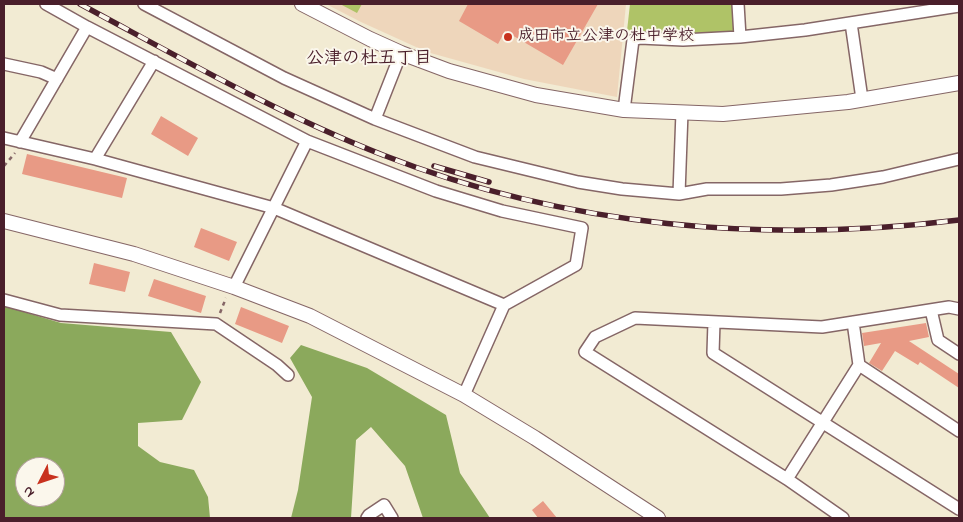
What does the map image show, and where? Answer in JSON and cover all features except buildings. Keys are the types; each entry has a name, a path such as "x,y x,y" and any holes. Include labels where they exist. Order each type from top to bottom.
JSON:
{"street":[{"path":"46,4 307,141 436,191 502,211 582,228 576,265 504,305 464,395"},
{"path":"144,4 284,78 375,119 475,157 578,182 622,189 679,194 707,189 831,185 883,177 959,160"},
{"path":"302,4 370,39 450,71 496,85 544,96 624,110 723,114 821,106 959,83"},
{"path":"738,4 740,37"},
{"path":"624,110 633,40 640,38 683,40 740,37 851,23 959,6"},
{"path":"851,23 862,99"},
{"path":"20,142 87,26"},
{"path":"375,119 402,53"},
{"path":"94,159 154,61"},
{"path":"4,64 41,72 57,79"},
{"path":"679,194 682,112"},
{"path":"4,138 94,159 274,208 504,305"},
{"path":"230,293 307,141"},
{"path":"4,221 134,254 230,293 310,316 464,395 535,438 658,518"},
{"path":"4,300 60,315 216,324 288,375"},
{"path":"843,518 787,479 585,352 595,336 635,318 822,327 931,310 959,309"},
{"path":"931,310 938,340 959,354"},
{"path":"714,322 713,353 959,509"},
{"path":"787,479 859,366 853,322"},
{"path":"859,366 959,431"},
{"path":"367,518 369,514 384,505 392,518"}],"path":[{"path":"4,166 14,156 20,142"},
{"path":"216,324 230,293"}],"shaded area":[{"name":"成田市立公津の杜中学校","path":"326,4 626,4 617,97 524,79 427,52"}],"green space":[{"path":"340,4 362,4 357,13"},
{"path":"630,4 733,4 734,34 627,31"},
{"path":"4,306 61,323 171,332 201,382 182,420 138,423 138,446 160,462 194,470 208,497 210,518 4,518"},
{"path":"301,345 367,368 446,415 460,473 490,518 423,518 405,466 371,427 356,440 351,518 291,518 298,490 312,397 290,358"}],"railway":[{"path":"80,4 229,84 305,122 383,155 452,179 523,199 595,214 667,223 740,229 813,230 886,227 959,220"},
{"path":"434,166 489,182"}],"place":[{"name":"成田市立公津の杜中学校","path":"508,37"}],"district":[{"name":"公津の杜五丁目","path":"369,60"}]}
